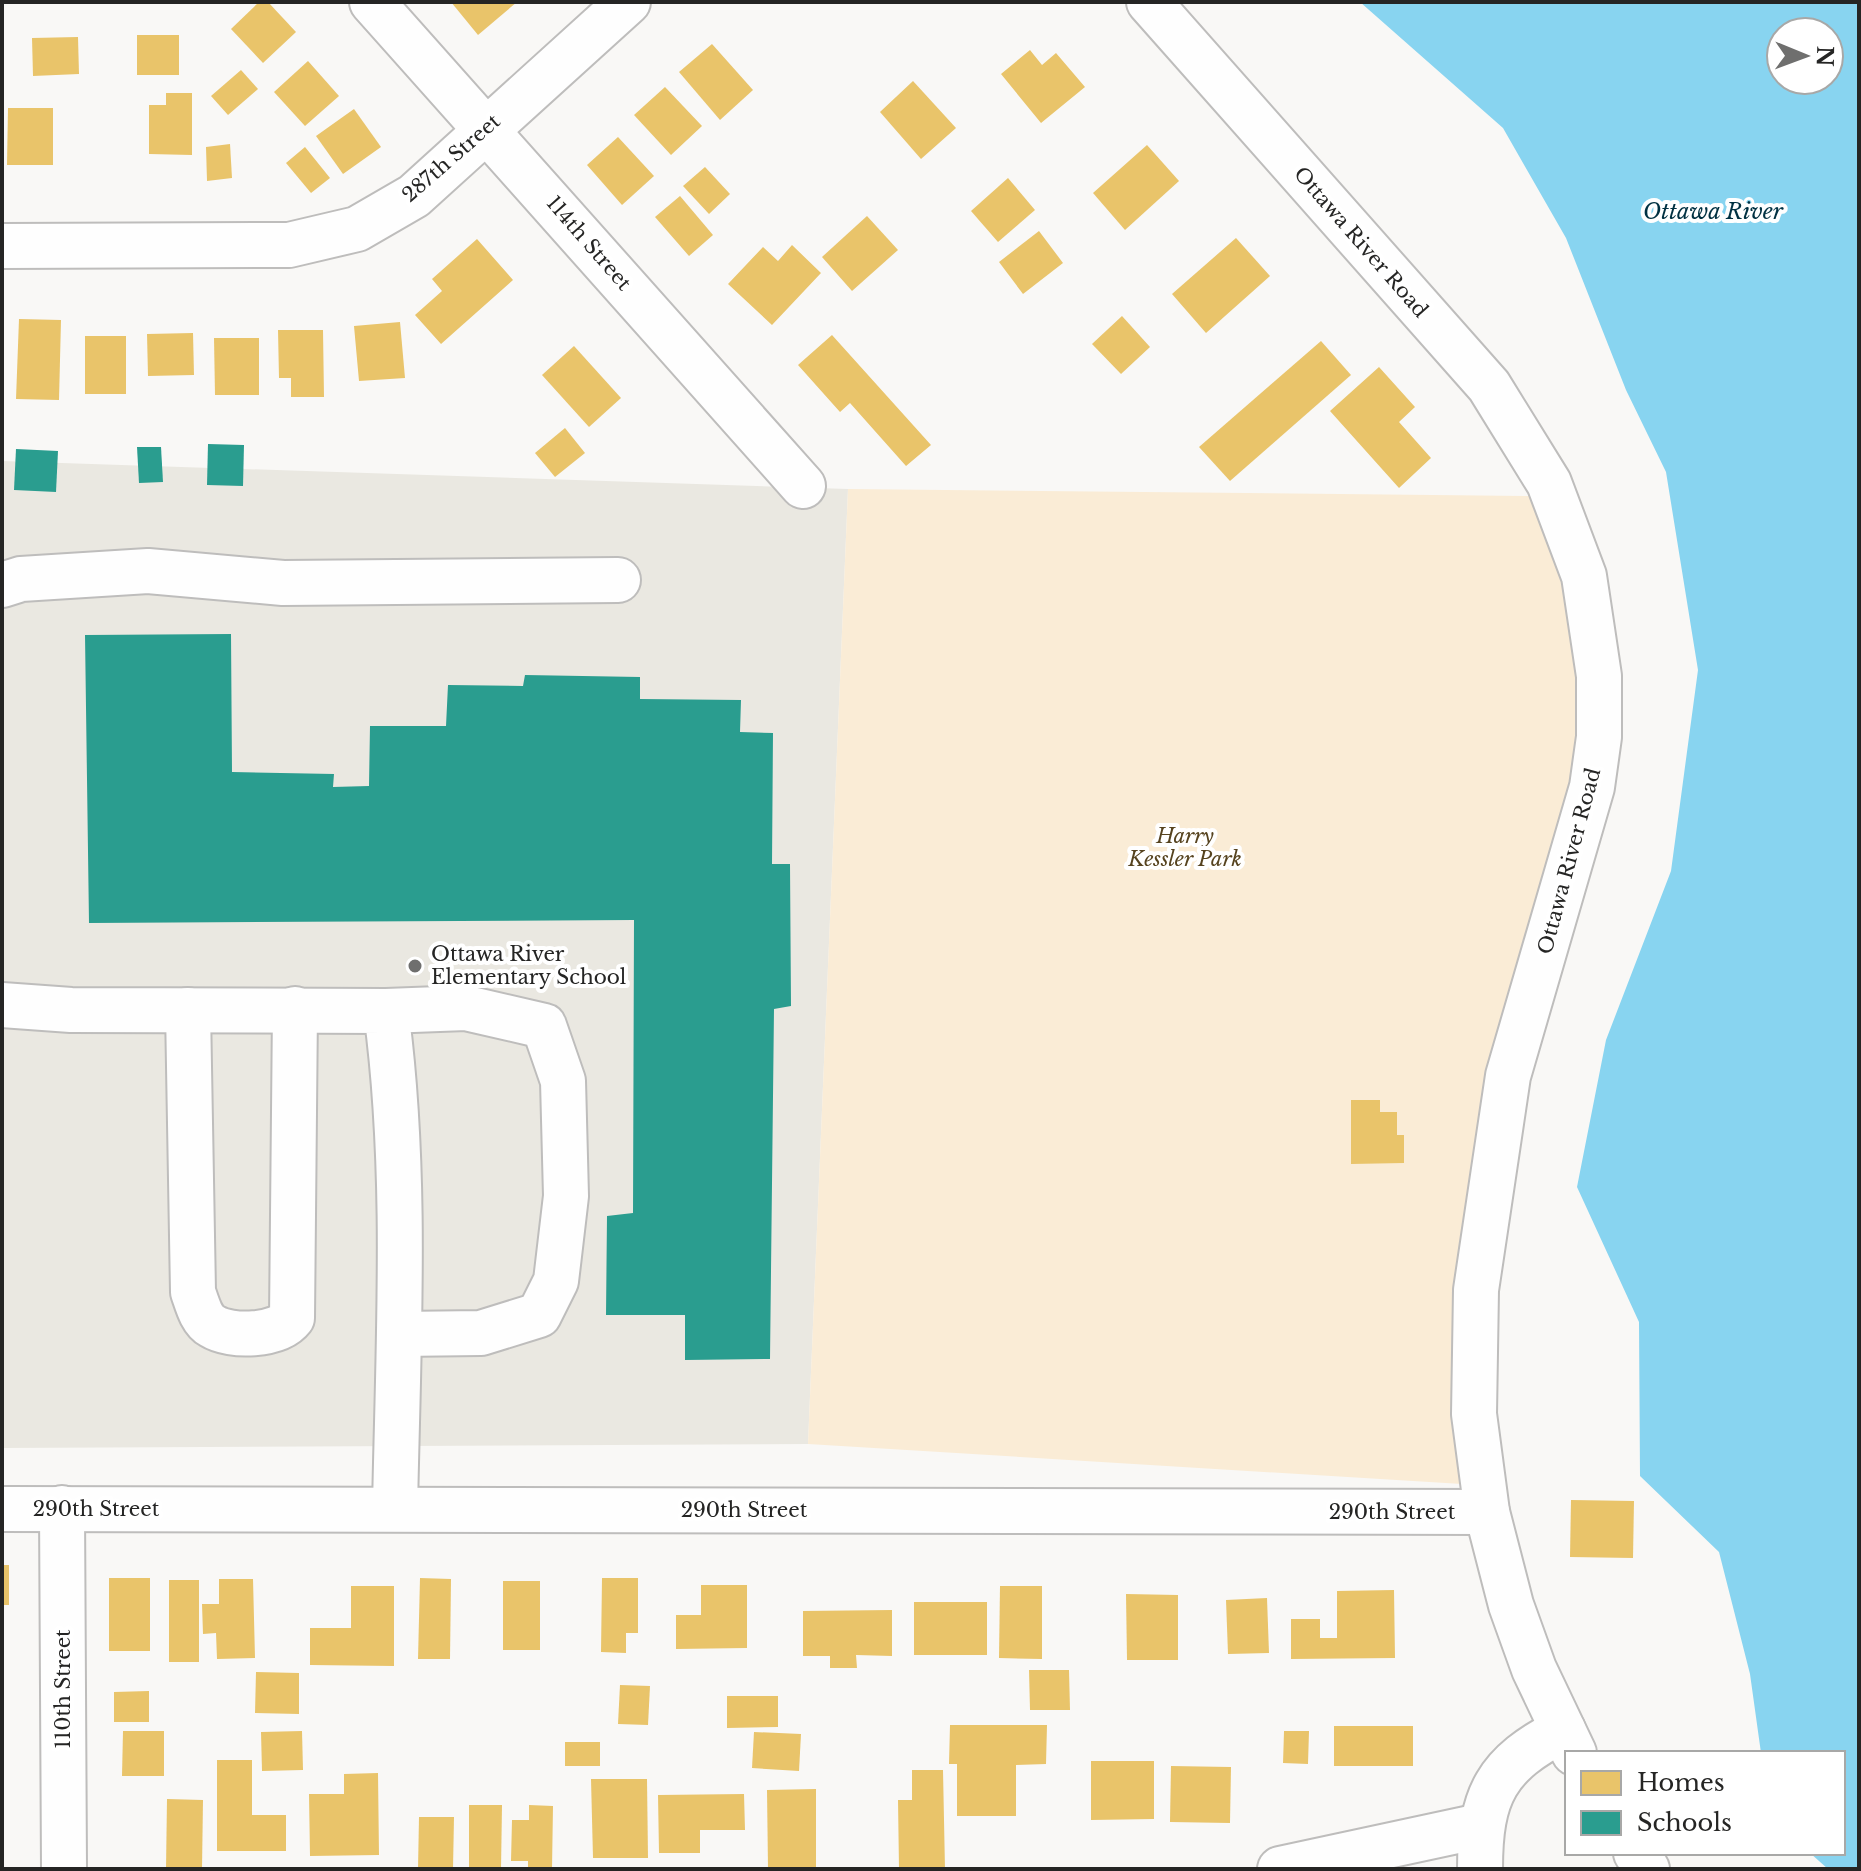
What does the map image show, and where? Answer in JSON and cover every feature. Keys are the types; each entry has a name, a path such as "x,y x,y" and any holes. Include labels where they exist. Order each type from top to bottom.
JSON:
{"street":[{"name":"114th Street","path":"372,2 487,127 803,486"},
{"name":"287th Street","path":"2,246 289,245 357,229 414,196 628,2"},
{"name":"Ottawa River Road","path":"1149,2 1489,386 1549,483 1584,576 1599,676 1599,737 1594,774 1508,1076 1476,1290 1474,1414 1487,1512 1511,1605 1534,1669 1568,1741"},
{"path":"2,585 21,579 148,571 283,583 618,580"},
{"path":"2,1005 71,1010 386,1011 466,1008 544,1026 563,1081 566,1196 556,1281 539,1315 481,1333 399,1334"},
{"path":"188,1010 193,1292 211,1326 227,1331 267,1332 286,1326 292,1318 295,1009"},
{"path":"386,1011 395,1080 399,1334 395,1509"},
{"name":"110th Street","path":"62,1508 64,1869"},
{"name":"290th Street","path":"2,1509 1487,1512"},
{"path":"1480,1869 1480,1826 1497,1782 1516,1757 1568,1741"},
{"path":"1280,1869 1480,1826"}],"shaded area":[{"name":"Ottawa River Elementary School","path":"2,461 848,489 808,1444 2,1448"}],"green space":[{"name":"Harry Kessler Park","path":"848,489 1532,496 1552,533 1575,622 1579,717 1576,765 1553,857 1503,1013 1475,1145 1458,1282 1462,1484 808,1444"}],"water":[{"name":"Ottawa River","path":"1360,2 1859,2 1859,1869 1828,1869 1812,1855 1845,1855 1845,1751 1761,1751 1750,1674 1719,1552 1640,1476 1639,1322 1577,1187 1606,1040 1671,871 1698,670 1666,472 1626,390 1566,238 1503,128"}],"building: Homes":[{"path":"259,2 268,2 296,32 263,63 231,29"},
{"path":"451,2 517,2 478,35"},
{"path":"137,35 179,35 179,75 137,75"},
{"path":"78,37 79,74 33,76 32,38"},
{"path":"712,44 753,90 720,120 679,72"},
{"path":"1030,50 1042,65 1056,53 1085,87 1041,123 1001,74"},
{"path":"308,61 339,96 305,126 274,92"},
{"path":"241,70 258,89 228,115 211,96"},
{"path":"913,81 956,128 921,159 880,112"},
{"path":"665,87 702,126 671,155 634,115"},
{"path":"166,93 192,93 192,155 149,154 149,105 166,105"},
{"path":"8,108 53,108 53,165 7,165"},
{"path":"354,109 381,147 343,174 316,136"},
{"path":"618,137 654,176 622,205 587,165"},
{"path":"230,144 232,178 207,181 206,147"},
{"path":"1147,145 1179,181 1125,230 1093,193"},
{"path":"305,147 330,178 311,193 286,163"},
{"path":"705,167 730,194 709,214 683,186"},
{"path":"1008,178 1035,210 998,242 971,211"},
{"path":"680,196 713,235 689,256 655,217"},
{"path":"867,216 898,250 852,291 822,257"},
{"path":"1039,231 1063,263 1023,294 999,262"},
{"path":"1236,238 1270,276 1206,333 1172,294"},
{"path":"477,239 513,280 441,344 415,315 442,291 432,279"},
{"path":"792,245 821,273 772,325 728,284 763,247 778,261"},
{"path":"1122,316 1150,347 1121,374 1092,344"},
{"path":"19,319 61,320 59,400 16,399"},
{"path":"400,322 405,378 359,381 354,326"},
{"path":"278,330 323,330 324,397 291,397 291,378 279,378"},
{"path":"193,333 194,375 148,376 147,334"},
{"path":"832,335 931,445 906,466 850,403 840,412 798,365"},
{"path":"85,336 126,336 126,394 85,394"},
{"path":"214,338 259,338 259,395 215,395"},
{"path":"1321,341 1351,375 1230,481 1199,447"},
{"path":"574,346 621,398 589,427 542,375"},
{"path":"1379,367 1415,407 1399,422 1431,458 1399,488 1330,411"},
{"path":"565,428 585,453 555,477 535,453"},
{"path":"1351,1100 1380,1100 1380,1112 1397,1112 1397,1135 1404,1135 1404,1163 1351,1164"},
{"path":"1571,1500 1634,1501 1633,1558 1570,1557"},
{"path":"2,1565 9,1565 9,1605 2,1605"},
{"path":"109,1578 150,1578 150,1651 109,1651"},
{"path":"420,1578 451,1579 450,1659 418,1659"},
{"path":"602,1578 638,1578 638,1633 626,1633 626,1653 601,1652"},
{"path":"219,1579 253,1579 255,1658 217,1659 216,1633 203,1634 202,1604 219,1604"},
{"path":"169,1580 199,1580 199,1662 169,1662"},
{"path":"503,1581 540,1581 540,1650 503,1650"},
{"path":"701,1585 747,1585 747,1648 676,1649 676,1615 701,1615"},
{"path":"351,1586 394,1586 394,1666 310,1665 310,1628 351,1628"},
{"path":"1000,1586 1042,1586 1042,1659 999,1658"},
{"path":"1394,1590 1395,1658 1291,1659 1291,1619 1320,1619 1320,1638 1337,1638 1337,1591"},
{"path":"1126,1594 1178,1595 1178,1660 1127,1660"},
{"path":"1267,1598 1269,1653 1228,1654 1226,1600"},
{"path":"914,1602 987,1602 987,1655 914,1655"},
{"path":"892,1610 892,1656 856,1655 857,1668 830,1668 830,1656 803,1656 803,1611"},
{"path":"1029,1670 1069,1670 1070,1710 1030,1710"},
{"path":"256,1672 299,1673 299,1714 255,1713"},
{"path":"620,1685 650,1686 648,1725 618,1724"},
{"path":"149,1691 149,1722 114,1722 114,1692"},
{"path":"727,1696 778,1696 778,1727 727,1728"},
{"path":"950,1725 1047,1725 1046,1764 1016,1765 1016,1816 957,1816 957,1764 949,1764"},
{"path":"1334,1726 1413,1726 1413,1766 1334,1766"},
{"path":"123,1731 164,1731 164,1776 122,1776"},
{"path":"302,1731 303,1770 262,1771 261,1732"},
{"path":"1284,1731 1309,1731 1308,1764 1283,1763"},
{"path":"754,1732 801,1734 799,1771 752,1768"},
{"path":"565,1742 600,1742 600,1766 565,1766"},
{"path":"217,1760 252,1760 252,1815 286,1815 286,1851 217,1851"},
{"path":"1091,1761 1154,1761 1154,1819 1091,1820"},
{"path":"1171,1766 1231,1767 1230,1823 1170,1822"},
{"path":"912,1770 943,1770 945,1869 899,1869 898,1800 912,1800"},
{"path":"378,1773 379,1855 310,1856 309,1794 344,1794 344,1774"},
{"path":"591,1779 647,1779 648,1858 593,1858"},
{"path":"816,1789 816,1869 768,1869 767,1790"},
{"path":"744,1794 745,1830 700,1830 700,1853 659,1853 658,1795"},
{"path":"167,1799 203,1800 202,1869 166,1869"},
{"path":"469,1805 502,1805 501,1869 469,1869"},
{"path":"529,1805 553,1806 552,1869 528,1869 528,1861 511,1861 512,1820 529,1820"},
{"path":"419,1817 454,1817 453,1869 418,1869"}],"building: Schools":[{"path":"208,444 244,445 243,486 207,485"},
{"path":"137,447 161,447 163,482 139,483"},
{"path":"16,449 58,451 56,492 14,490"},
{"path":"231,634 232,772 334,774 333,787 369,786 370,726 446,726 448,685 523,686 525,675 640,677 640,699 741,700 740,732 773,733 772,864 790,864 791,1006 774,1009 770,1359 685,1360 685,1315 606,1315 607,1216 633,1213 634,920 89,923 85,635"}],"place":[{"name":"Ottawa River Elementary School","path":"415,966"}]}
